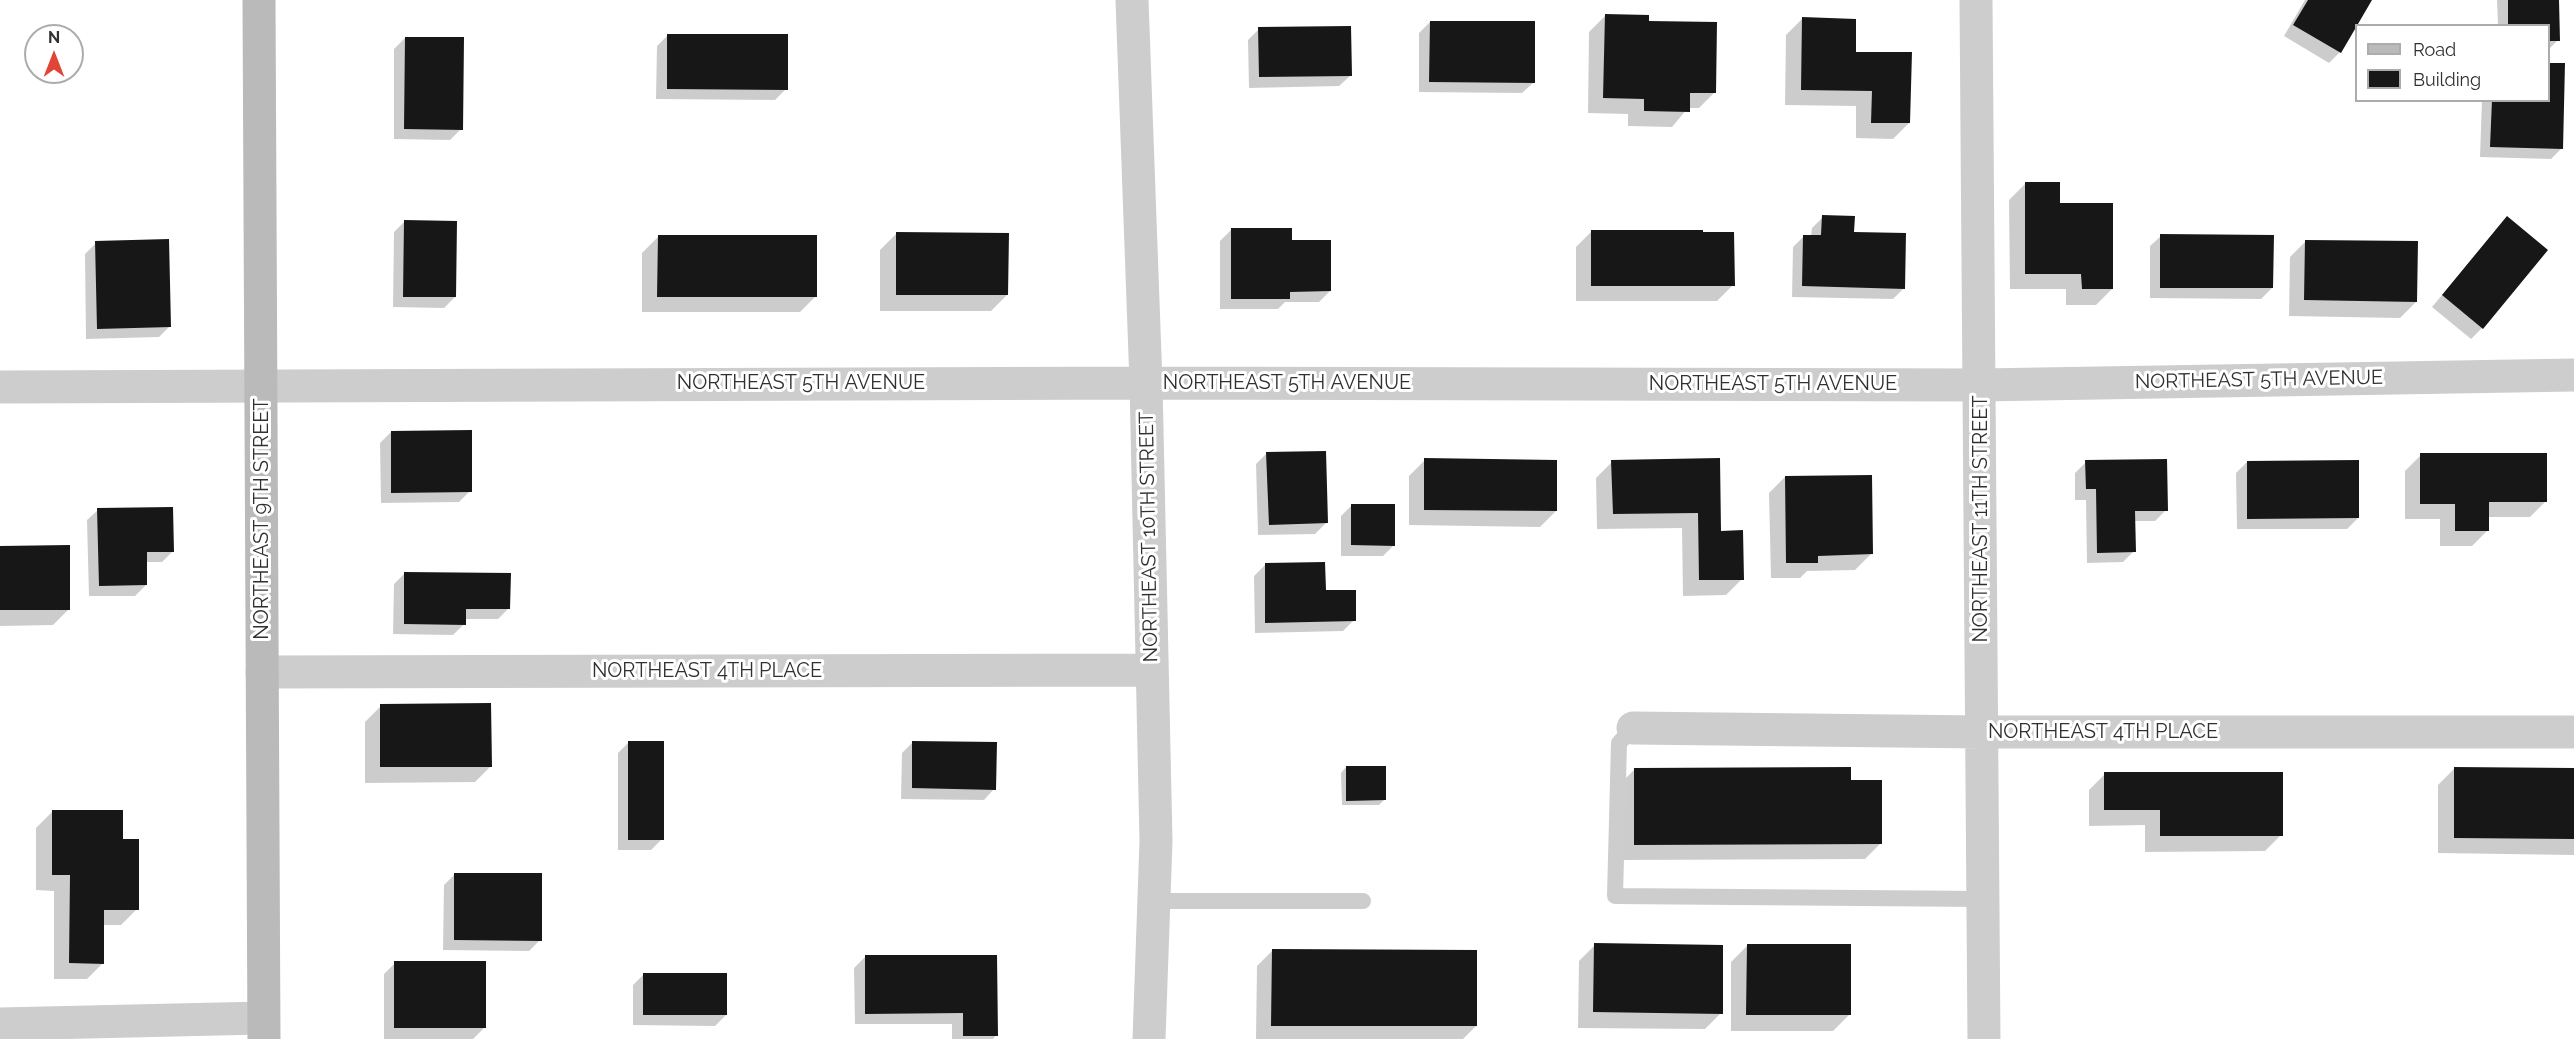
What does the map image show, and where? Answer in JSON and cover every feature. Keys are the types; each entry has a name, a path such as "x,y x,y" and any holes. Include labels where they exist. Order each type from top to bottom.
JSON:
{"street":[{"name":"NORTHEAST 9TH STREET","path":"259,0 263,1028"},
{"name":"NORTHEAST 10TH STREET","path":"1132,0 1146,383 1156,841 1149,1039"},
{"name":"NORTHEAST 11TH STREET","path":"1976,0 1984,1039"},
{"name":"NORTHEAST 5TH AVENUE","path":"0,387 261,384 1146,383 1980,385 2574,375"},
{"name":"NORTHEAST 4TH PLACE","path":"262,672 1151,670"},
{"name":"NORTHEAST 4TH PLACE","path":"1633,729 1982,732 2574,732"},
{"path":"0,1024 263,1028"}],"lane":[{"path":"1633,729 1619,743 1615,896 1983,899"},
{"path":"1154,901 1363,901"}],"building":[{"path":"2308,0 2372,0 2358,24 2355,24 2355,29 2341,53 2293,25"},
{"path":"2508,0 2559,0 2560,41 2550,41 2550,24 2508,24"},
{"path":"1605,14 1649,15 1649,21 1717,22 1716,93 1690,93 1690,112 1644,111 1644,99 1603,98"},
{"path":"1802,17 1856,19 1856,52 1912,52 1910,123 1871,123 1872,91 1801,90"},
{"path":"1430,21 1535,21 1535,83 1429,82"},
{"path":"1351,26 1352,76 1259,77 1258,27"},
{"path":"667,34 788,34 788,90 667,89"},
{"path":"405,37 464,37 463,130 404,129"},
{"path":"2550,63 2565,63 2563,149 2490,147 2492,102 2550,102"},
{"path":"2025,182 2060,182 2060,203 2113,203 2113,289 2082,289 2081,274 2025,274"},
{"path":"1822,215 1855,216 1854,232 1906,233 1905,289 1802,286 1803,235 1821,235"},
{"path":"2507,216 2548,250 2483,329 2442,295"},
{"path":"404,220 457,221 456,297 403,297"},
{"path":"1231,228 1292,228 1292,240 1331,240 1331,291 1290,292 1290,299 1231,299"},
{"path":"1591,230 1734,232 1735,286 1591,286"},
{"path":"896,232 1009,233 1008,295 896,295"},
{"path":"2160,234 2274,235 2273,288 2160,288"},
{"path":"658,235 817,235 817,297 657,297"},
{"path":"169,239 171,327 97,329 95,241"},
{"path":"2305,240 2418,241 2417,302 2304,300"},
{"path":"472,430 472,492 391,493 391,431"},
{"path":"1326,451 1328,523 1269,525 1266,452"},
{"path":"2420,453 2547,453 2547,502 2489,502 2489,531 2455,531 2455,504 2420,504"},
{"path":"1424,458 1557,460 1557,511 1424,510"},
{"path":"1720,458 1721,531 1743,530 1744,580 1699,580 1698,513 1613,514 1611,460"},
{"path":"2167,459 2168,511 2135,511 2136,552 2097,553 2096,489 2086,489 2085,460"},
{"path":"2359,460 2359,518 2247,519 2247,461"},
{"path":"1872,475 1873,554 1818,556 1818,563 1786,563 1785,476"},
{"path":"1351,504 1395,504 1395,546 1351,545"},
{"path":"173,507 174,552 147,552 147,585 99,586 97,508"},
{"path":"70,545 70,610 0,610 0,546"},
{"path":"1325,562 1326,590 1356,590 1356,621 1265,623 1265,563"},
{"path":"404,572 511,573 510,609 466,609 466,625 404,624"},
{"path":"491,703 492,767 380,767 380,704"},
{"path":"628,741 664,741 664,840 628,840"},
{"path":"912,741 997,742 996,790 912,788"},
{"path":"1346,766 1386,766 1386,800 1346,801"},
{"path":"1851,767 1851,780 1882,780 1882,844 1634,845 1634,768"},
{"path":"2454,767 2574,768 2574,839 2454,838"},
{"path":"2104,772 2283,772 2283,836 2160,836 2160,810 2104,810"},
{"path":"52,810 123,810 123,839 139,839 139,910 104,910 104,964 69,963 70,875 52,875"},
{"path":"454,873 542,873 542,941 454,940"},
{"path":"1594,943 1723,945 1723,1014 1593,1012"},
{"path":"1747,944 1851,944 1851,1015 1746,1015"},
{"path":"1272,949 1477,950 1477,1026 1271,1026"},
{"path":"865,955 997,955 998,1036 963,1036 963,1013 865,1014"},
{"path":"394,961 486,961 486,1028 394,1028"},
{"path":"643,973 727,973 727,1015 643,1015"}]}
